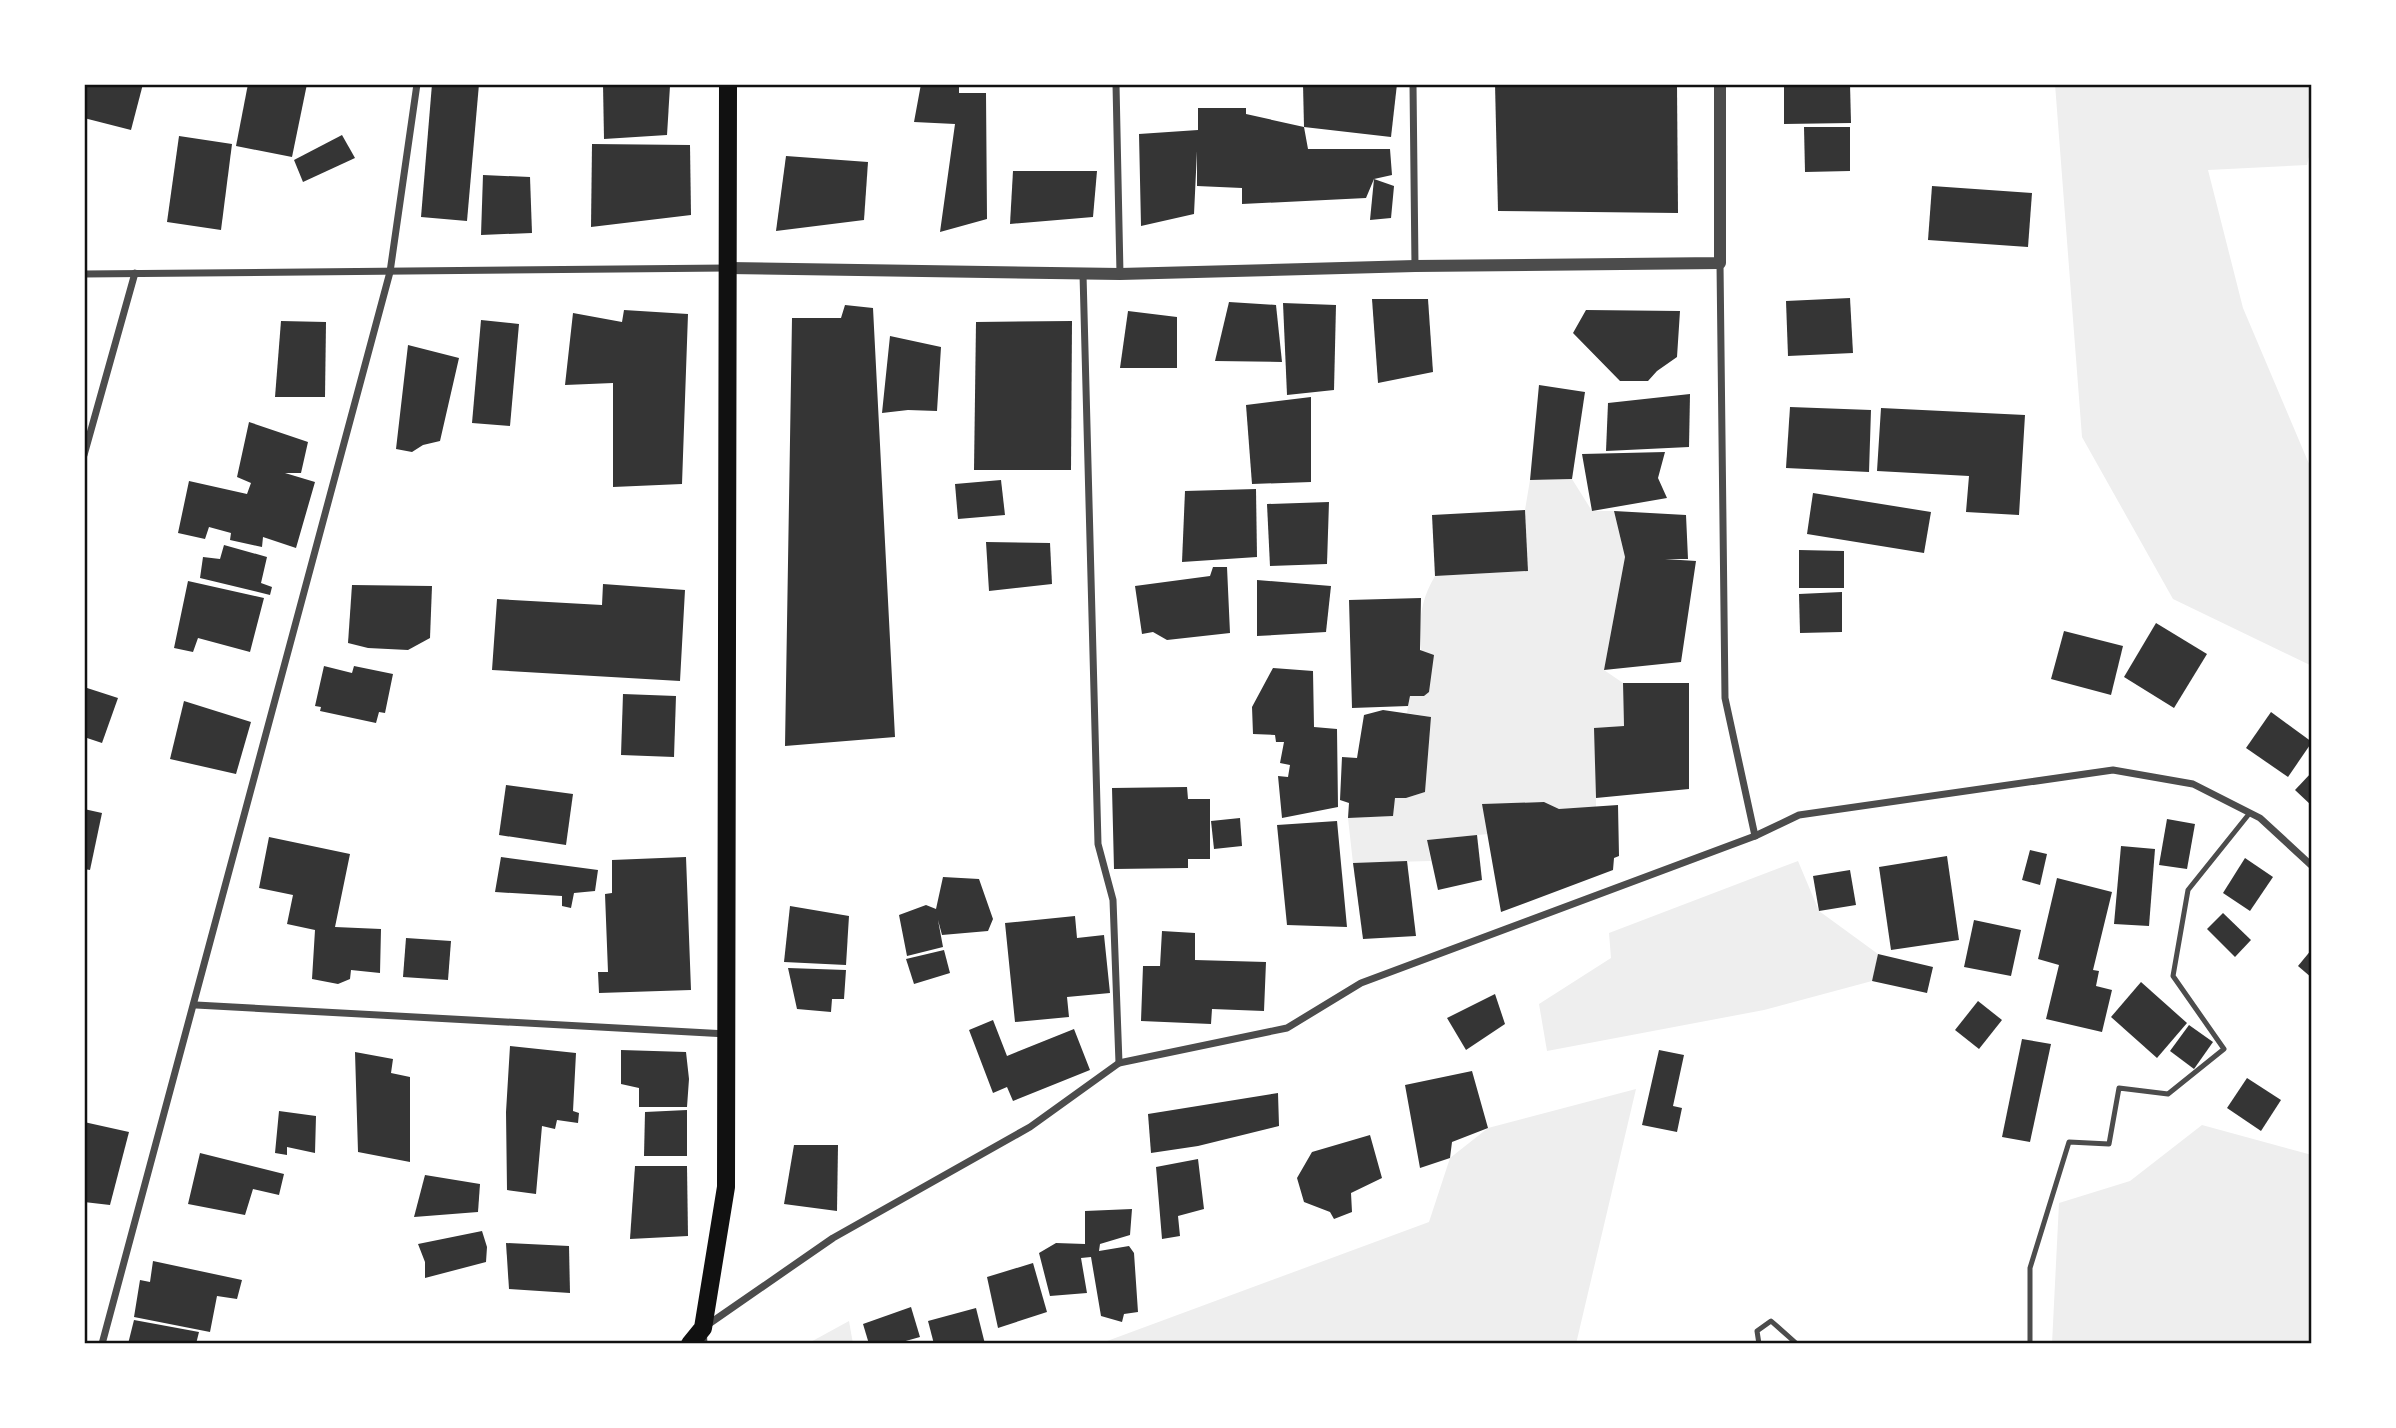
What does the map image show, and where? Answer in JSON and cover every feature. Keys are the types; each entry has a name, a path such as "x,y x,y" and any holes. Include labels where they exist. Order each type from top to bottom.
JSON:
{"main road":[{"path":"690,1344 704,1336 726,1187 728,84"}],"street":[{"path":"102,1344 390,272 417,84"},
{"path":"1116,84 1121,274"},
{"path":"1413,84 1415,266"},
{"path":"1720,84 1726,698 1755,836"},
{"path":"84,274 728,268 1121,274 1415,266 1720,263"},
{"path":"84,455 135,273"},
{"path":"1083,274 1097,844 1113,900 1119,1063"},
{"path":"704,1336 833,1238 1030,1127 1119,1063 1287,1028 1362,983 1755,836 1800,815 2113,770 2193,784 2260,818 2312,866"},
{"path":"195,1005 728,1034"}],"lane":[{"path":"2030,1344 2030,1268 2069,1142 2109,1143 2119,1088 2168,1094 2224,1048 2173,976 2188,890 2249,814"},
{"path":"1759,1344 1757,1331 1771,1321 1797,1344"}],"shaded area":[{"path":"2055,84 2312,84 2312,144 2307,165 2208,170 2243,308 2312,471 2312,666 2173,599 2082,437"},
{"path":"1572,479 1592,511 1614,511 1625,557 1604,670 1623,683 1624,726 1595,728 1596,808 1559,809 1544,802 1483,804 1488,834 1427,840 1431,861 1353,863 1348,818 1392,816 1395,798 1406,798 1425,792 1431,717 1407,713 1410,696 1424,696 1429,692 1420,632 1423,604 1435,576 1528,571 1525,510 1530,480"},
{"path":"1798,861 1819,911 1878,954 1872,981 1764,1010 1547,1051 1539,1004 1611,958 1609,933"},
{"path":"1636,1089 1576,1344 1099,1344 1429,1222 1450,1158 1488,1128"},
{"path":"2202,1125 2312,1155 2312,1344 2052,1344 2059,1203 2130,1181"},
{"path":"849,1321 853,1344 807,1344"}],"building":[{"path":"84,84 143,84 131,130 84,118"},
{"path":"248,84 307,84 292,157 236,146"},
{"path":"432,84 479,84 467,221 421,217"},
{"path":"603,84 670,86 667,135 604,139"},
{"path":"921,84 959,84 959,93 986,93 987,219 940,232 955,124 914,122"},
{"path":"1303,84 1397,84 1391,137 1304,127"},
{"path":"1495,84 1677,86 1678,213 1498,211"},
{"path":"1784,84 1850,84 1851,123 1784,124"},
{"path":"1198,108 1246,108 1246,114 1304,127 1308,149 1390,149 1392,175 1374,179 1366,198 1242,204 1242,188 1197,186 1197,151 1194,214 1141,226 1139,134 1198,130"},
{"path":"1804,127 1850,127 1850,171 1805,172"},
{"path":"342,135 355,158 303,182 294,160"},
{"path":"179,136 232,144 221,230 167,222"},
{"path":"592,144 690,145 691,215 591,227"},
{"path":"786,156 868,162 864,220 776,231"},
{"path":"1013,171 1097,171 1093,217 1010,224"},
{"path":"483,175 530,177 532,233 481,235"},
{"path":"1374,179 1394,186 1391,218 1370,220"},
{"path":"1932,186 2032,193 2028,247 1928,240"},
{"path":"1850,298 1853,353 1788,356 1786,301"},
{"path":"1372,299 1428,299 1433,372 1378,383"},
{"path":"1229,302 1276,305 1282,362 1215,361"},
{"path":"1283,303 1336,305 1334,390 1287,395"},
{"path":"845,305 873,308 895,737 785,746 792,318 841,318"},
{"path":"624,310 688,314 682,484 613,487 613,383 565,385 573,313 622,322"},
{"path":"1586,310 1680,311 1677,357 1648,381 1620,381 1573,333"},
{"path":"1128,311 1177,317 1177,368 1120,368"},
{"path":"481,320 519,324 510,426 472,423"},
{"path":"281,321 326,322 325,397 275,397"},
{"path":"1072,321 1071,470 974,470 976,322"},
{"path":"890,336 941,347 937,411 882,413"},
{"path":"408,345 459,358 440,441 423,445 412,452 396,449"},
{"path":"1539,385 1585,392 1572,479 1530,480"},
{"path":"1690,394 1689,447 1606,451 1608,403"},
{"path":"1311,397 1311,482 1252,484 1246,405"},
{"path":"1790,407 1871,410 1869,472 1786,468"},
{"path":"1881,408 2025,415 2019,515 1966,512 1969,476 1877,471"},
{"path":"249,422 308,442 301,473 285,473 315,482 296,548 263,537 262,547 230,540 231,533 209,527 205,539 178,533 189,481 247,494 251,483 237,477"},
{"path":"1665,452 1658,478 1667,498 1592,511 1582,454"},
{"path":"1001,480 1005,515 958,519 955,484"},
{"path":"1256,489 1257,557 1182,562 1185,491"},
{"path":"1813,493 1931,512 1924,553 1807,534"},
{"path":"1329,502 1327,564 1270,566 1267,504"},
{"path":"1525,510 1528,571 1435,576 1432,515"},
{"path":"1614,511 1686,515 1688,559 1665,559 1696,561 1681,662 1604,670 1625,557"},
{"path":"986,542 1050,543 1052,584 989,591"},
{"path":"224,545 267,557 261,583 272,587 270,595 200,578 203,557 220,559"},
{"path":"1799,550 1844,551 1844,588 1799,588"},
{"path":"1213,567 1227,567 1230,633 1167,640 1153,632 1142,634 1135,586 1210,576"},
{"path":"1257,580 1331,586 1326,632 1257,636"},
{"path":"188,581 264,598 250,652 198,638 193,652 174,648"},
{"path":"603,584 685,590 680,681 492,670 497,599 602,605"},
{"path":"352,585 432,586 430,638 408,650 368,648 348,643"},
{"path":"1842,592 1842,632 1800,633 1799,594"},
{"path":"1421,598 1420,650 1434,655 1429,692 1424,696 1410,696 1408,706 1352,708 1349,600"},
{"path":"2156,623 2207,654 2174,708 2124,677"},
{"path":"2064,631 2123,646 2111,695 2051,679"},
{"path":"324,666 352,673 354,666 393,674 385,713 379,712 376,723 320,711 321,707 315,706"},
{"path":"1273,668 1313,671 1314,727 1337,729 1338,807 1282,818 1278,776 1288,777 1290,765 1280,763 1284,742 1276,742 1275,735 1253,734 1252,707"},
{"path":"1623,683 1689,683 1689,789 1596,798 1594,728 1624,726"},
{"path":"84,687 118,698 102,743 84,737"},
{"path":"623,694 676,696 674,757 621,755"},
{"path":"184,701 251,722 236,774 170,759"},
{"path":"1383,710 1431,717 1425,792 1406,798 1395,798 1393,816 1348,818 1349,803 1340,800 1342,757 1357,758 1364,715"},
{"path":"2271,712 2312,742 2288,777 2246,748"},
{"path":"2312,772 2312,806 2295,790"},
{"path":"506,785 573,794 566,845 499,835"},
{"path":"1187,787 1188,799 1210,799 1210,859 1188,859 1188,868 1114,869 1112,788"},
{"path":"1544,802 1559,809 1618,805 1619,856 1614,858 1613,870 1501,912 1482,804"},
{"path":"84,809 102,813 90,870 84,869"},
{"path":"1240,818 1242,846 1214,849 1211,821"},
{"path":"2167,819 2195,824 2187,869 2159,865"},
{"path":"1337,821 1347,927 1287,925 1277,825"},
{"path":"1477,835 1482,880 1438,890 1427,840"},
{"path":"269,837 350,854 335,927 381,929 380,973 351,970 350,979 338,984 312,979 315,930 287,924 293,895 259,888"},
{"path":"2121,846 2155,849 2149,926 2114,924"},
{"path":"2030,850 2047,854 2040,885 2022,880"},
{"path":"1947,856 1959,940 1891,950 1879,867"},
{"path":"501,857 598,870 595,891 574,893 571,908 562,906 562,896 495,892"},
{"path":"686,857 691,990 599,993 598,972 608,972 605,894 612,893 612,860"},
{"path":"2245,858 2273,877 2250,911 2223,893"},
{"path":"1407,861 1416,936 1363,939 1353,863"},
{"path":"1850,870 1856,905 1819,911 1813,876"},
{"path":"943,877 979,879 993,919 988,931 942,935 938,920 943,947 907,956 899,915 926,905 936,909"},
{"path":"2057,878 2112,892 2093,970 2099,971 2096,986 2112,990 2102,1032 2046,1019 2059,965 2038,959"},
{"path":"790,906 849,916 846,965 784,962"},
{"path":"2223,913 2251,940 2235,957 2207,929"},
{"path":"1075,916 1077,938 1104,935 1110,993 1067,997 1069,1017 1015,1022 1005,923"},
{"path":"1974,920 2021,930 2011,976 1964,967"},
{"path":"1162,931 1195,933 1195,960 1266,962 1264,1011 1212,1009 1211,1024 1141,1021 1143,966 1160,966"},
{"path":"406,938 451,941 448,980 403,977"},
{"path":"2312,949 2312,978 2298,966"},
{"path":"944,950 950,973 914,984 906,959"},
{"path":"1878,954 1933,967 1927,993 1872,981"},
{"path":"788,968 846,970 844,999 832,999 831,1012 797,1009"},
{"path":"2141,982 2187,1023 2157,1058 2111,1017"},
{"path":"1495,994 1505,1024 1466,1050 1447,1018"},
{"path":"1978,1001 2002,1020 1979,1049 1955,1030"},
{"path":"993,1020 1007,1056 1074,1029 1090,1070 1013,1101 1007,1087 993,1093 969,1030"},
{"path":"2189,1025 2213,1042 2194,1069 2170,1051"},
{"path":"2022,1039 2051,1044 2030,1142 2002,1137"},
{"path":"510,1046 576,1053 573,1111 579,1113 578,1123 557,1120 555,1129 542,1126 536,1194 507,1190 506,1112"},
{"path":"621,1050 686,1052 689,1079 687,1107 639,1107 639,1088 621,1084"},
{"path":"1659,1050 1684,1055 1673,1106 1682,1108 1677,1132 1642,1125"},
{"path":"355,1052 393,1059 391,1073 410,1077 410,1162 358,1152"},
{"path":"1472,1071 1488,1128 1452,1142 1450,1158 1420,1168 1405,1085"},
{"path":"2247,1078 2281,1100 2261,1131 2227,1108"},
{"path":"1278,1093 1279,1126 1198,1146 1151,1153 1148,1114"},
{"path":"687,1110 687,1156 644,1156 645,1112"},
{"path":"279,1111 316,1116 315,1153 287,1147 287,1155 275,1153"},
{"path":"84,1122 129,1132 110,1205 84,1202"},
{"path":"1370,1135 1382,1178 1351,1193 1352,1212 1334,1219 1330,1212 1304,1202 1297,1178 1312,1152"},
{"path":"794,1145 838,1145 837,1211 784,1204"},
{"path":"200,1153 284,1174 279,1195 253,1189 245,1215 188,1204"},
{"path":"1198,1159 1204,1209 1178,1216 1180,1236 1162,1239 1156,1167"},
{"path":"635,1166 687,1166 688,1236 630,1239"},
{"path":"425,1175 480,1184 478,1212 414,1217"},
{"path":"1132,1209 1130,1235 1100,1244 1099,1251 1129,1246 1134,1253 1138,1312 1124,1314 1122,1322 1101,1316 1091,1257 1081,1258 1087,1293 1050,1296 1039,1253 1056,1243 1085,1244 1085,1211"},
{"path":"482,1231 487,1247 486,1262 425,1278 425,1262 418,1244"},
{"path":"506,1243 569,1246 570,1293 509,1289"},
{"path":"153,1261 242,1280 237,1299 217,1296 210,1332 134,1317 140,1280 150,1282"},
{"path":"1033,1263 1047,1312 998,1328 987,1277"},
{"path":"911,1307 920,1337 895,1344 869,1344 863,1324"},
{"path":"976,1308 985,1344 934,1344 928,1321"},
{"path":"134,1320 199,1332 196,1344 128,1344"}]}
